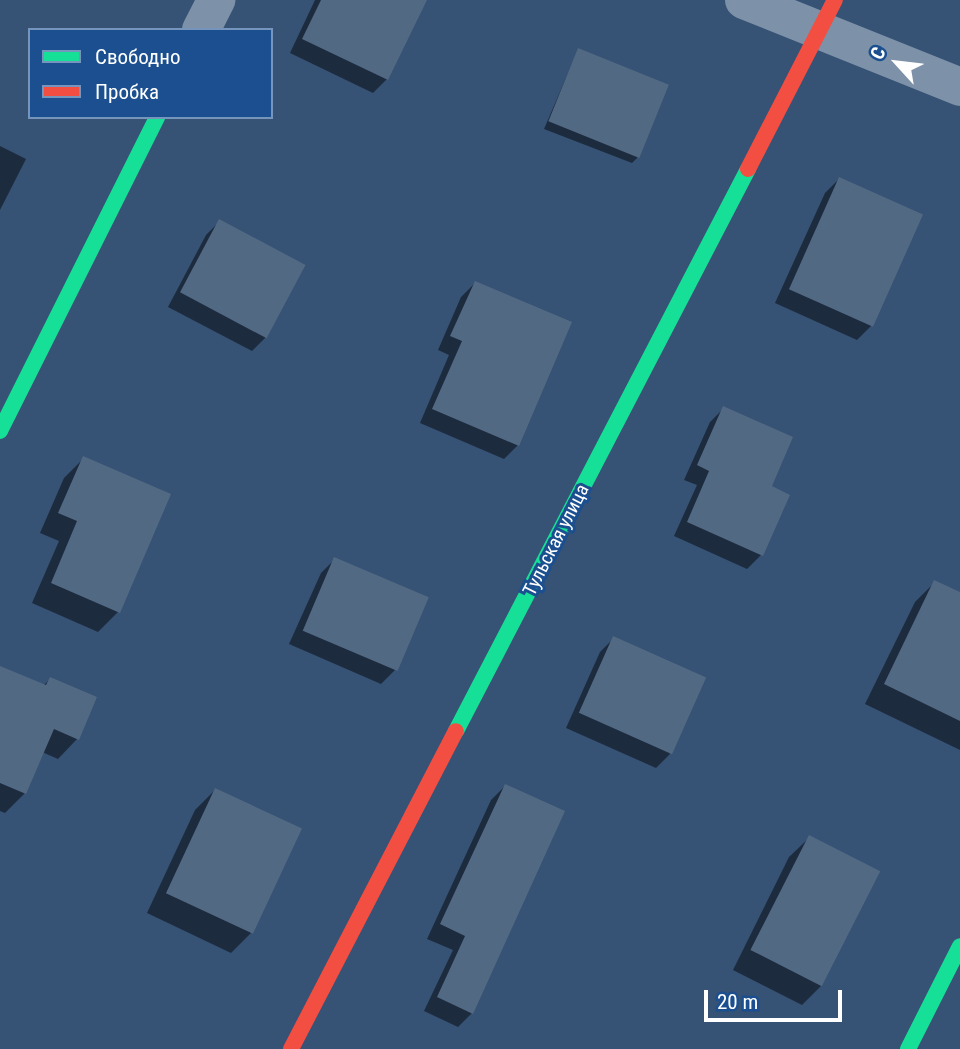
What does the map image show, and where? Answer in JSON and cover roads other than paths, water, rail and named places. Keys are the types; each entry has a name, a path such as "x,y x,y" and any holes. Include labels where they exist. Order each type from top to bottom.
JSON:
{"street":[{"path":"202,28 216,0"},
{"path":"744,0 828,16 960,87"},
{"name":"Тульская улица","path":"292,1049 828,16"},
{"path":"0,431 156,119"},
{"path":"908,1049 960,946"}]}
